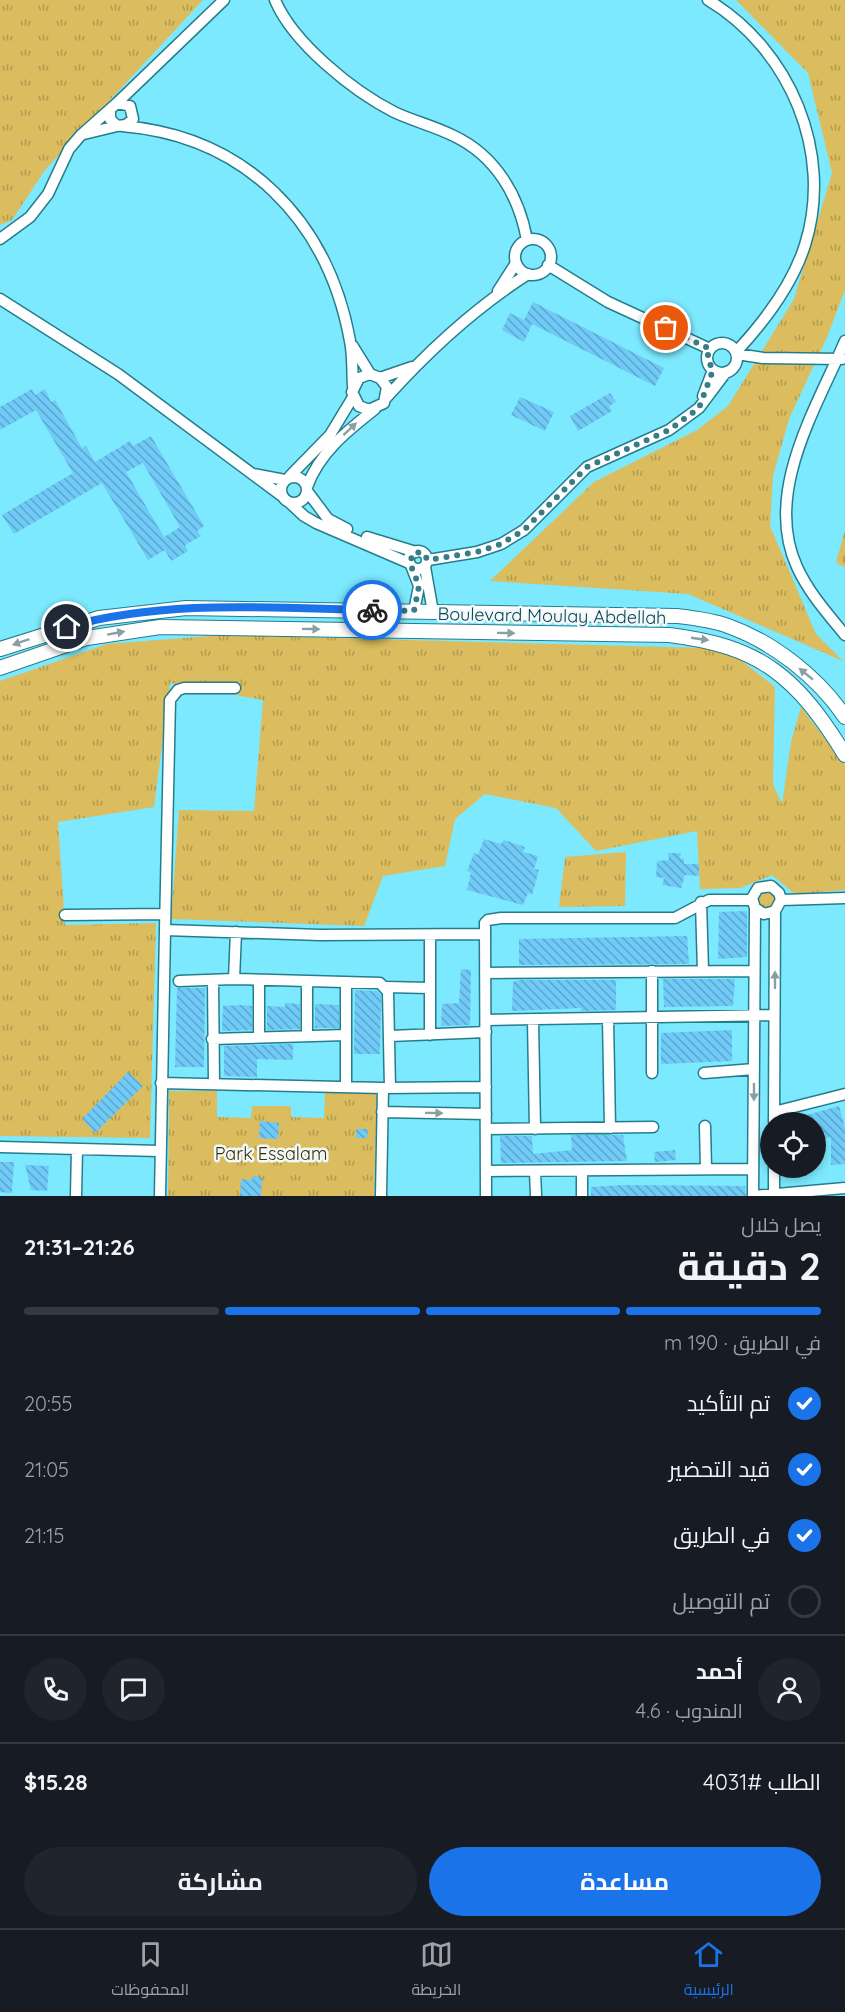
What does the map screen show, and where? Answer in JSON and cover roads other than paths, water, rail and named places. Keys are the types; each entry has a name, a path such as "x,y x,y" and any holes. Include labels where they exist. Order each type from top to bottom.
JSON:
{"main road":[{"name":"Boulevard Moulay Abdellah","path":"0,649 99,618 159,610 256,608 677,616 726,625 767,644 810,676 845,717"},
{"name":"Boulevard Moulay Abdellah","path":"0,668 87,638 160,627 669,635 708,640 752,656 792,684 805,698 845,755"}],"street":[{"path":"0,239 30,217 48,194 69,149 81,135 136,87 224,0"},
{"path":"0,299 118,374 286,499 304,516 322,526 411,565 417,570 427,563 501,544 524,530 587,467 669,430 699,408 730,369 736,353 760,327 782,293 805,245 814,194 811,153 803,117 789,84 773,59 756,39 708,0"},
{"path":"274,2 314,53 331,69 394,112 454,136 490,163 511,189 522,213 527,240"},
{"path":"81,135 130,123 136,87"},
{"path":"113,107 132,110 155,129"},
{"path":"113,107 111,119 119,126 155,129 187,139 236,160 287,203 307,229 341,301 351,343 353,392 364,409 375,409"},
{"path":"415,365 359,378 330,435 287,478 280,489 286,499 300,502 314,468 324,454 375,409 415,365 496,294 528,274 542,272 548,265 548,248 539,240 527,240 518,247 516,262 496,294"},
{"path":"516,262 528,274"},
{"path":"548,265 608,302 710,349"},
{"path":"699,408 713,370 707,358 710,349 718,344 727,344 760,327"},
{"path":"845,341 841,359 792,466 784,508 786,532 796,566 812,595 845,635"},
{"path":"351,343 375,376 387,387 386,398"},
{"path":"727,344 736,353 762,358 841,359"},
{"path":"713,370 730,369 762,358"},
{"path":"250,473 303,479 317,507 338,526 425,554 433,612"},
{"path":"414,611 419,586 410,556 416,552"},
{"path":"160,1196 170,700 178,690 184,688 235,688"},
{"path":"781,900 776,889 766,885 758,888 754,904 753,1196 774,1196 845,1188"},
{"path":"781,900 845,898"},
{"path":"774,1112 775,911 781,900"},
{"path":"486,1196 485,923 494,919 675,918 702,902 754,904 764,914 775,911"},
{"path":"702,902 703,970"},
{"path":"65,915 165,914"},
{"path":"165,930 484,934"},
{"path":"234,979 236,932"},
{"path":"429,1035 430,935"},
{"path":"652,970 652,1073"},
{"path":"485,973 754,970"},
{"path":"179,981 234,979 380,982 386,987 430,988"},
{"path":"213,980 214,1084"},
{"path":"259,981 259,1037"},
{"path":"306,981 307,1035"},
{"path":"346,983 346,1087"},
{"path":"381,1196 382,1112 390,1036 386,987"},
{"path":"486,1020 774,1015"},
{"path":"608,1018 610,1128"},
{"path":"533,1020 535,1129"},
{"path":"390,1036 486,1032"},
{"path":"212,1039 345,1035"},
{"path":"704,1072 754,1069"},
{"path":"161,1083 386,1088 486,1087"},
{"path":"789,1112 845,1094"},
{"path":"382,1112 486,1114"},
{"path":"705,1126 706,1169"},
{"path":"486,1129 653,1127"},
{"path":"0,1147 160,1151"},
{"path":"76,1196 77,1149"},
{"path":"486,1171 753,1169"},
{"path":"536,1171 536,1196"},
{"path":"582,1171 582,1196"},
{"path":"774,1178 774,1196"}],"park label":[{"name":"Park Essalam","path":"271,1154"}]}
